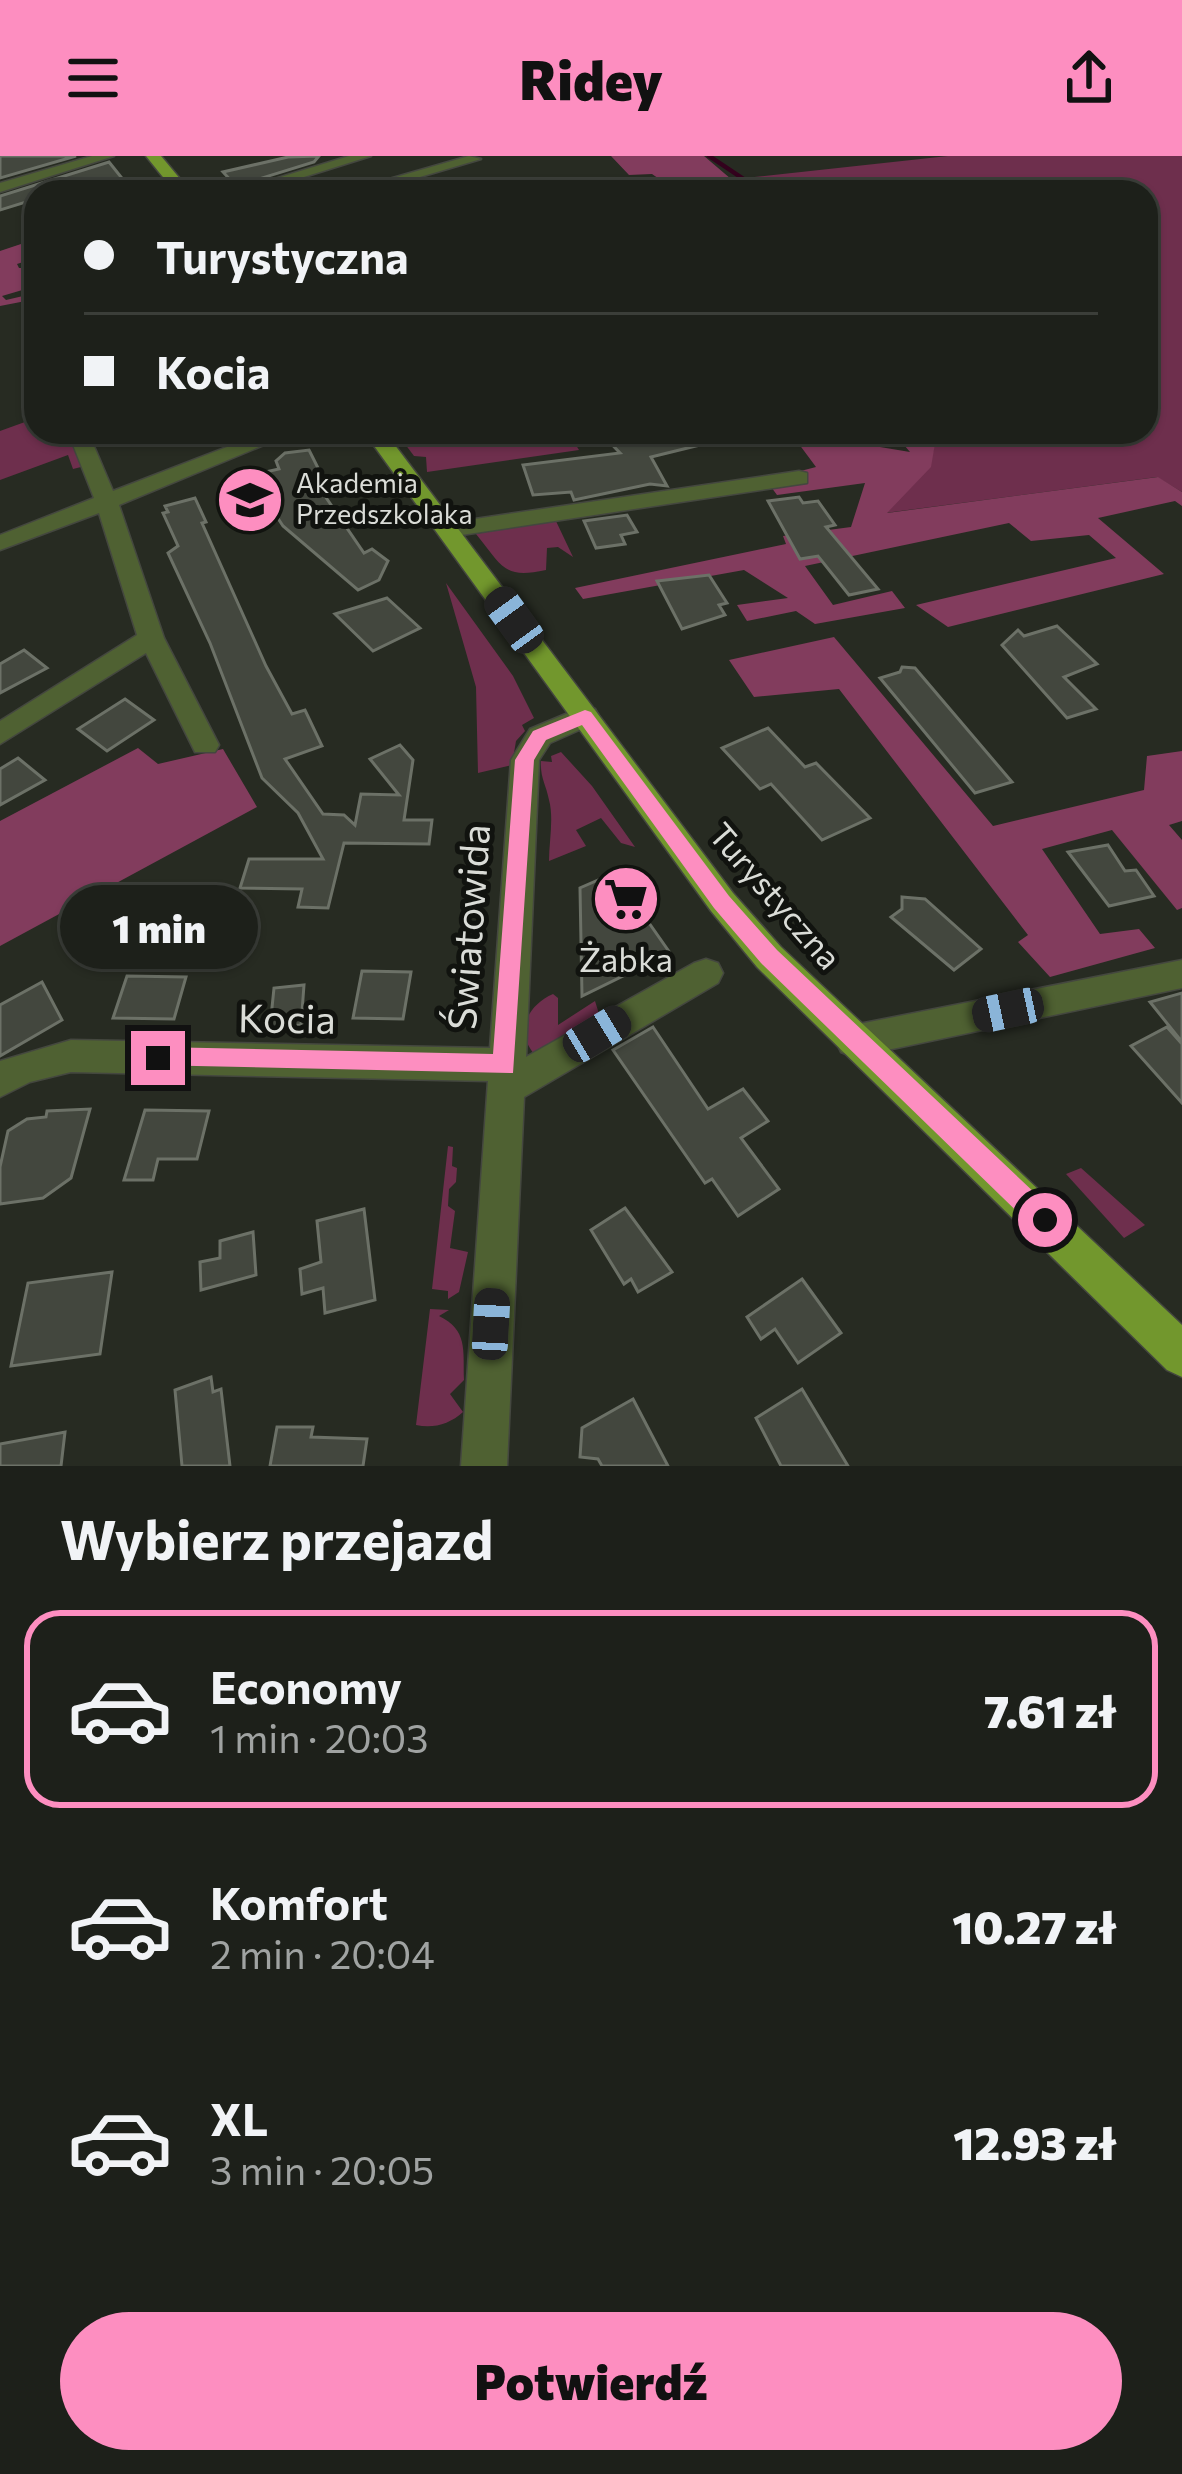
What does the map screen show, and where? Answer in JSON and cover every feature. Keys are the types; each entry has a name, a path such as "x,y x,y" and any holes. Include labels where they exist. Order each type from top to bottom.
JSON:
{"main road":[{"path":"153,156 173,180"},
{"name":"Turystyczna","path":"383,444 722,902 854,1041 1182,1355"}],"street":[{"path":"26,180 106,156"},
{"path":"281,180 364,156"},
{"path":"396,180 474,159"},
{"path":"83,444 151,638 205,745"},
{"path":"0,543 253,444"},
{"path":"448,530 799,478"},
{"path":"0,734 151,638"},
{"name":"Światowida","path":"484,1466 525,760 540,736 585,716"},
{"path":"504,1077 706,973"},
{"path":"854,1041 1182,974"},
{"name":"Kocia","path":"0,1080 22,1066 71,1056 504,1077"}],"shaded area":[{"path":"611,156 704,156 731,179 661,180 652,174 629,175"},
{"path":"948,156 1182,156 1182,492 1157,477 885,513 930,467 935,444 1158,444 1158,180 745,178"},
{"path":"24,243 24,262 17,264 24,268 24,290 2,296 6,300 24,296 24,301 0,306 0,251"},
{"path":"24,422 24,444 76,444 85,466 73,469 68,455 0,480 0,431"},
{"path":"405,444 575,444 579,450 427,472 426,457 414,456"},
{"path":"799,444 862,444 910,452 903,444 935,444 931,467 887,513 1158,477 1182,492 1182,506 1175,501 1098,518 1164,574 948,627 916,605 1116,558 1089,535 1031,541 1009,523 805,566 833,605 892,591 905,608 815,624 796,611 747,621 737,605 788,598 744,570 583,599 575,588 786,544 783,536 851,527 865,483 777,495 766,480 816,467"},
{"path":"555,519 573,557 558,547 547,548 546,570 521,573 505,568 476,534"},
{"path":"446,583 513,676 534,718 522,725 525,731 516,741 512,765 478,773 476,687"},
{"path":"834,637 993,826 1144,790 1147,756 1182,751 1182,821 1169,825 1182,840 1182,908 1177,910 1112,830 1042,849 1100,934 1139,929 1155,948 1050,977 1018,942 1028,935 839,689 754,697 729,660"},
{"path":"138,748 158,764 223,749 257,807 0,946 0,821"},
{"path":"561,752 635,847 621,843 601,818 576,830 586,846 549,861 551,814 541,761 552,762 551,756"},
{"path":"553,994 558,998 558,1025 595,1001 600,1017 535,1055 525,1037 527,1020"},
{"path":"448,1146 453,1147 452,1166 457,1168 456,1182 449,1189 448,1206 455,1211 450,1248 468,1252 459,1292 448,1299 448,1291 432,1289"},
{"path":"1081,1168 1145,1225 1124,1238 1066,1174"},
{"path":"430,1309 449,1310 439,1316 459,1334 464,1380 450,1394 463,1412 429,1426 416,1425"}],"building":[{"path":"0,156 76,156 0,178"},
{"path":"319,156 314,162 256,180 230,180 223,172 288,157"},
{"path":"109,162 123,180 51,180"},
{"path":"24,189 24,203 0,210 0,196"},
{"path":"611,444 704,444 651,457 667,486 650,484 574,500 571,492 533,495 523,465 620,453"},
{"path":"309,450 323,478 314,480 364,553 372,549 388,561 379,580 358,590 283,526 268,503 259,505 230,480 279,469 276,461 285,453"},
{"path":"799,497 803,503 818,501 835,525 826,527 878,589 849,595 818,556 800,559 768,501"},
{"path":"195,498 266,666 292,714 305,710 322,746 285,759 323,814 344,815 355,825 361,794 399,795 370,759 400,745 413,760 404,820 432,820 429,844 344,843 328,908 298,907 302,889 240,888 249,859 323,859 298,813 262,778 210,643 168,553 178,546 163,513 168,512 165,506"},
{"path":"627,515 637,532 621,535 625,544 596,548 584,521"},
{"path":"709,575 727,603 719,605 725,615 682,629 657,581"},
{"path":"387,598 420,628 373,651 335,614"},
{"path":"1057,626 1097,664 1064,677 1096,709 1067,718 1002,645 1018,630 1024,636"},
{"path":"24,650 47,668 0,693 0,664"},
{"path":"902,667 915,668 1012,782 975,793 880,678"},
{"path":"125,699 154,720 107,751 78,729"},
{"path":"768,728 805,767 816,763 870,818 822,840 771,784 760,789 722,748"},
{"path":"18,758 45,780 0,805 0,769"},
{"path":"1108,845 1125,871 1136,870 1154,896 1109,906 1068,852"},
{"path":"614,873 670,953 582,996 580,888"},
{"path":"902,897 925,899 981,949 954,970 891,917 902,909"},
{"path":"362,971 411,972 403,1019 353,1018"},
{"path":"127,976 186,977 174,1019 113,1018"},
{"path":"42,982 62,1020 0,1056 0,1005"},
{"path":"304,985 301,1025 270,1027 274,988"},
{"path":"1182,993 1182,1042 1150,1002"},
{"path":"653,1027 708,1109 743,1089 768,1121 741,1138 779,1189 738,1216 712,1179 705,1183 613,1050"},
{"path":"1167,1027 1182,1044 1182,1103 1131,1046"},
{"path":"90,1109 71,1178 43,1198 0,1204 0,1167 8,1131 27,1119 46,1117 47,1111"},
{"path":"145,1110 209,1111 197,1159 158,1159 153,1180 124,1180"},
{"path":"625,1208 672,1272 638,1292 631,1279 624,1284 591,1230"},
{"path":"364,1209 375,1300 325,1313 323,1288 302,1294 300,1269 321,1262 317,1221"},
{"path":"253,1232 256,1275 201,1290 200,1262 220,1258 220,1241"},
{"path":"112,1272 100,1354 11,1366 28,1283"},
{"path":"802,1279 841,1333 798,1363 775,1329 761,1339 747,1317"},
{"path":"211,1377 213,1392 221,1389 230,1466 182,1466 175,1390"},
{"path":"802,1389 848,1466 781,1466 756,1418"},
{"path":"633,1399 668,1466 602,1466 598,1459 580,1457 582,1428"},
{"path":"277,1427 313,1427 311,1437 367,1439 363,1466 270,1466"},
{"path":"65,1432 61,1466 0,1466 0,1444"}],"waterway":[{"path":"709,156 745,180"}],"place":[{"name":"Akademia Przedszkolaka","path":"250,500"},
{"name":"Żabka","path":"626,899"}],"route":[{"path":"158,1058 504,1065 525,760 540,736 585,716 722,902 769,957 1045,1220"}]}
